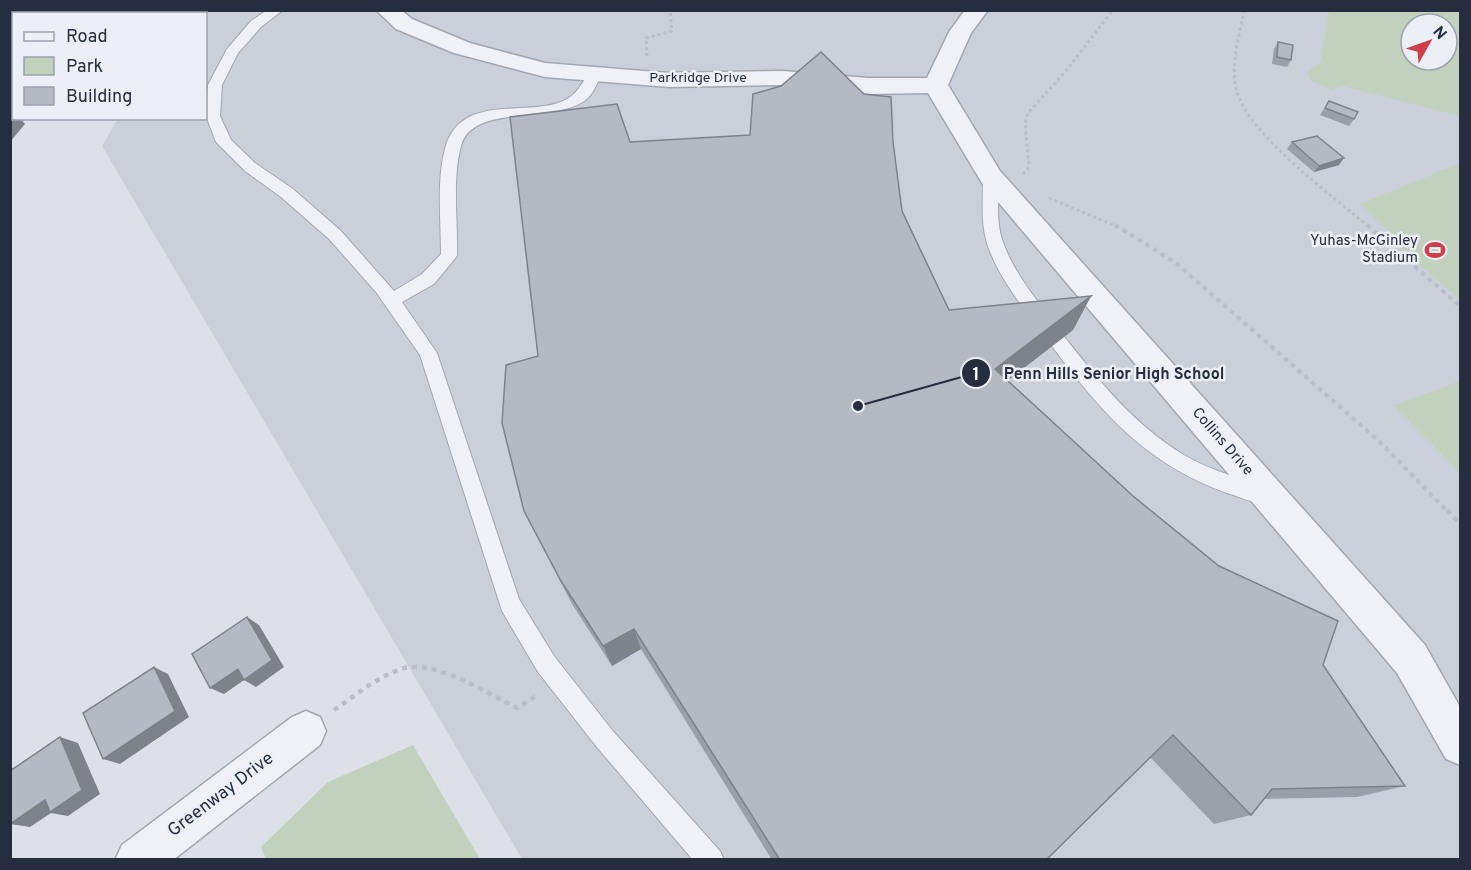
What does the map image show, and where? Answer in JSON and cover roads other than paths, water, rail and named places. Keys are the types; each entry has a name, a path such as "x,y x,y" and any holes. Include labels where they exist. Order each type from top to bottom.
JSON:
{"street":[{"name":"Parkridge Drive","path":"387,10 404,24 462,48 545,70 669,80 783,78 868,86 936,86"},
{"path":"936,86 960,32 977,10"},
{"name":"Collins Drive","path":"936,86 992,177 1411,659 1461,745"},
{"name":"Greenway Drive","path":"137,860 306,731"}],"lane":[{"path":"277,10 256,24 232,52 215,85 213,116 224,142 250,167 287,193 335,235 392,300 428,353 510,604 558,679 604,738 711,860"},
{"path":"392,300 428,279 449,256 451,155 456,137 469,125 496,112 562,108 577,101 591,85 595,74"},
{"path":"992,177 990,209 993,235 1007,273 1091,386 1125,423 1168,456 1231,486 1269,497"}],"place":[{"name":"Yuhas-McGinley Stadium","path":"1435,250"},
{"name":"Penn Hills Senior High School","path":"858,406"}]}
